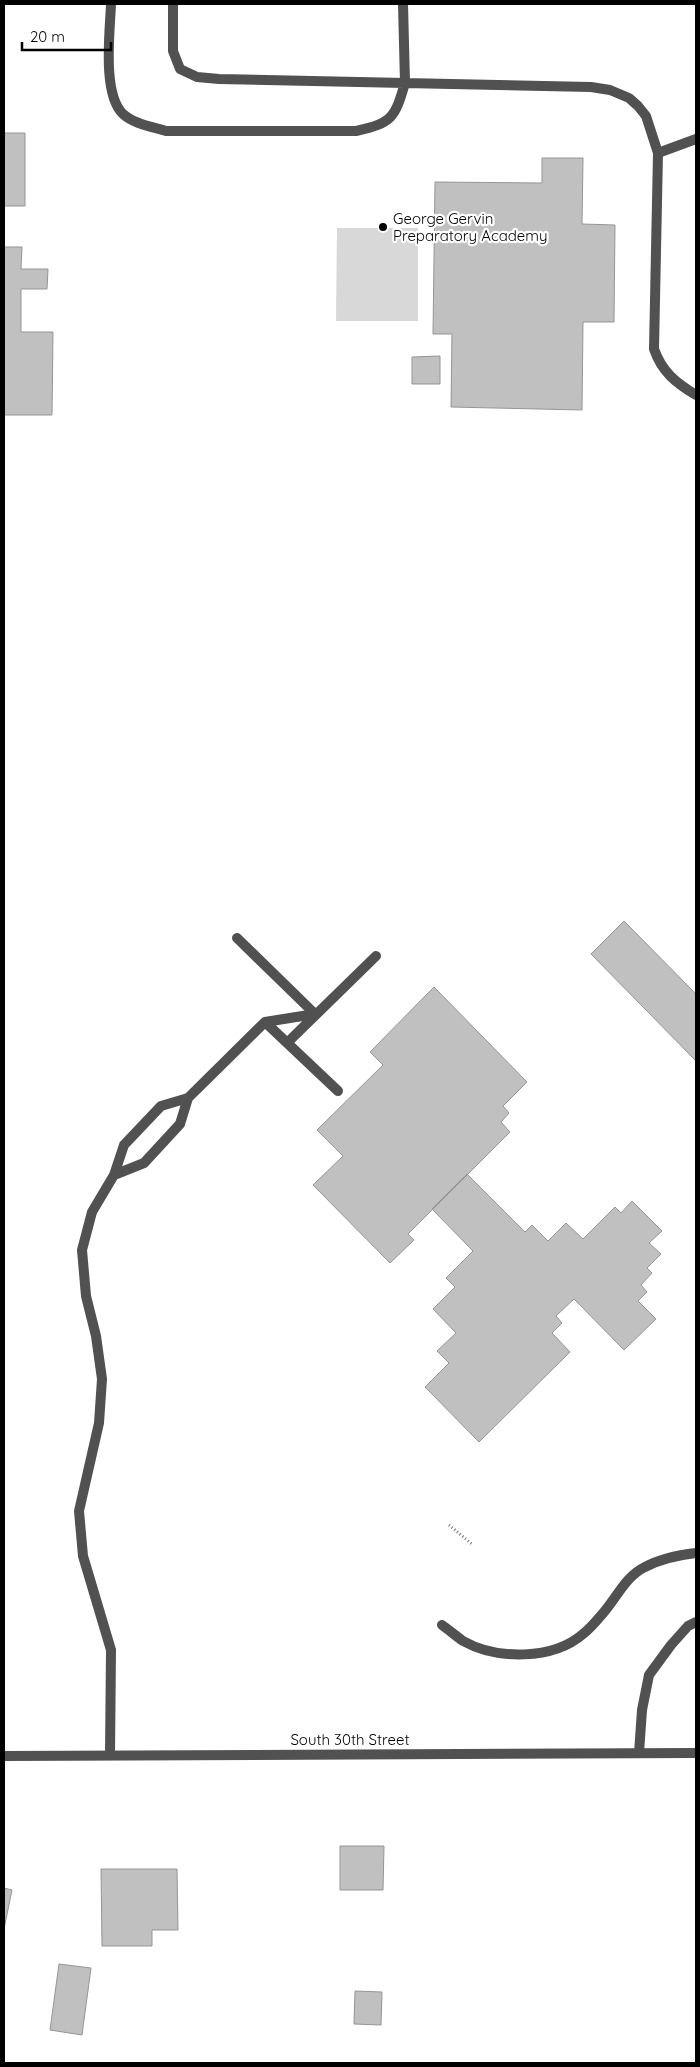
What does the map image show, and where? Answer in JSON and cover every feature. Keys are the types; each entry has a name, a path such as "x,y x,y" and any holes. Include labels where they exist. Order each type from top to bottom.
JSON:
{"street":[{"path":"111,4 109,71 114,97 123,114 142,124 166,131 356,131 379,126 396,112 405,82 403,4"},
{"path":"173,4 173,52 180,69 197,77 591,87 610,90 628,98 646,116 658,153 654,349 659,364 676,383 696,395"},
{"path":"658,153 696,139"},
{"path":"237,938 315,1014"},
{"path":"288,1042 376,956"},
{"path":"110,1755 111,1650 101,1610 83,1556 79,1511 99,1423 102,1379 96,1336 86,1296 82,1250 92,1212 114,1175 124,1145 161,1106 188,1098 265,1022 315,1014"},
{"path":"265,1022 338,1092"},
{"path":"114,1175 144,1163 180,1124 188,1098"},
{"path":"442,1625 464,1641 491,1651 522,1655 555,1649 583,1635 605,1611 625,1584 643,1567 666,1559 696,1554"},
{"path":"639,1753 642,1710 649,1675 671,1645 688,1626 696,1622"},
{"name":"South 30th Street","path":"4,1756 696,1753"}],"path":[{"path":"449,1525 472,1544"}],"shaded area":[{"path":"337,228 418,228 418,321 336,321"}],"building":[{"path":"4,133 25,133 25,206 4,206"},
{"path":"542,158 583,158 582,224 615,225 614,322 583,322 582,410 451,407 452,334 433,334 435,182 542,183"},
{"path":"4,247 22,247 21,269 48,269 47,289 21,289 21,332 53,332 52,415 4,415"},
{"path":"440,356 440,384 412,384 412,357"},
{"path":"624,921 696,994 696,1061 591,954"},
{"path":"434,987 527,1082 503,1106 509,1113 501,1122 510,1132 408,1234 414,1240 390,1263 313,1185 343,1156 317,1130 383,1065 370,1052"},
{"path":"467,1174 525,1232 532,1225 548,1241 566,1223 583,1239 615,1207 621,1213 632,1201 662,1231 649,1243 661,1254 647,1268 652,1273 641,1285 647,1292 638,1301 656,1319 624,1350 574,1299 556,1316 562,1323 552,1333 570,1352 479,1442 425,1387 449,1363 437,1351 456,1333 433,1309 455,1287 446,1278 473,1251 432,1209"},
{"path":"340,1846 384,1846 383,1890 340,1890"},
{"path":"101,1869 177,1869 178,1930 152,1930 152,1946 102,1946"},
{"path":"4,1888 12,1890 4,1929"},
{"path":"59,1964 91,1968 82,2035 50,2030"},
{"path":"355,1991 382,1992 381,2025 354,2024"}],"place":[{"name":"George Gervin Preparatory Academy","path":"383,227"}]}
